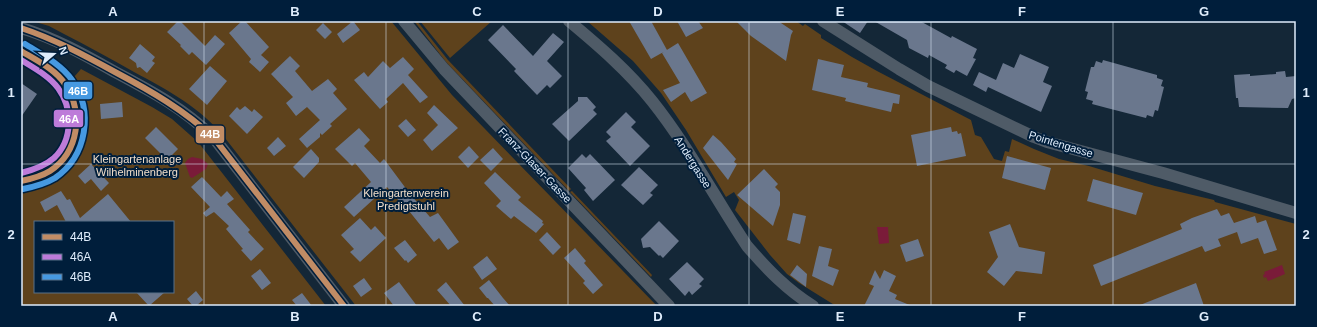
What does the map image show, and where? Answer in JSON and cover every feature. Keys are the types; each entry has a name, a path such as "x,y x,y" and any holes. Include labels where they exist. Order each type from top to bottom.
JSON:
{"street":[{"name":"Franz-Glaser-Gasse","path":"404,21 444,69 669,306"},
{"name":"Andergasse","path":"569,21 634,80 669,123 718,203 747,246 786,287 813,306"},
{"name":"Pointengasse","path":"823,21 928,86 1034,137 1047,142 1296,212"},
{"path":"21,28 40,34 89,57 166,100 191,117 214,138 344,306"},
{"path":"21,51 65,83 74,99 78,118 71,148 61,162 50,171 37,177 21,181"}],"green space":[{"name":"Kleingartenverein Predigtstuhl","path":"32,21 391,21 452,95 657,306 356,306 216,127 183,100 159,86 49,26"},
{"path":"414,21 417,21 448,60 571,189 569,191 446,62"},
{"path":"420,21 492,21 450,58"},
{"path":"587,21 796,21 803,26 805,24 821,35 821,38 852,57 971,120 975,135 981,137 994,159 1002,161 1005,151 1009,152 1012,139 1059,159 1089,166 1155,186 1214,200 1215,202 1296,224 1296,306 836,306 787,274 770,255 735,210 739,200 734,192 726,197 686,130 661,93 633,61"},
{"name":"Kleingartenanlage Wilhelminenberg","path":"81,69 172,119 198,142 326,306 21,306 21,193 47,185 64,174 75,162 82,150 87,136 87,106 82,91 74,77"},
{"path":"572,191 652,275 651,277 570,192"}],"shaded area":[{"path":"192,157 202,159 208,164 206,169 192,178 190,177 185,163"},
{"path":"877,227 888,227 889,243 879,244"},
{"path":"1282,265 1285,274 1268,281 1266,277 1264,278 1264,272"}],"building":[{"path":"178,21 180,21 205,46 215,35 225,44 206,65 192,52 189,55 167,32"},
{"path":"242,21 245,21 269,47 261,55 269,62 260,72 249,62 251,59 229,33"},
{"path":"353,21 360,30 343,43 337,34"},
{"path":"629,21 651,21 667,50 651,59"},
{"path":"677,21 698,21 703,28 686,37"},
{"path":"736,21 778,21 793,31 786,61 751,36"},
{"path":"842,21 868,21 860,33"},
{"path":"874,21 920,21 951,38 952,36 977,49 973,58 976,59 967,76 956,70 954,73 945,68 947,65 929,55 928,58 909,48 907,40"},
{"path":"323,23 332,32 325,39 316,30"},
{"path":"503,25 533,56 553,33 564,42 547,61 562,76 550,88 547,85 537,95 514,71 516,69 488,40"},
{"path":"678,43 707,93 691,102 685,92 671,102 663,90 680,83 662,53"},
{"path":"140,44 155,57 152,61 155,63 147,73 140,67 137,68 136,63 129,58"},
{"path":"1020,54 1049,67 1043,82 1052,86 1041,112 988,87 986,92 973,85 979,72 996,80 1003,63 1014,68"},
{"path":"290,56 300,66 295,71 312,91 328,79 337,89 333,93 347,109 330,124 332,126 322,135 320,133 320,137 307,148 299,139 320,120 307,107 296,116 286,103 293,97 271,74"},
{"path":"403,57 414,69 408,75 428,97 420,103 403,83 386,99 388,102 380,109 354,80 364,72 368,77 383,61 390,68"},
{"path":"818,59 844,65 841,77 868,83 867,87 900,95 899,104 893,103 891,112 845,101 846,98 812,90"},
{"path":"1103,60 1157,75 1157,78 1163,80 1161,86 1164,87 1158,111 1155,110 1153,117 1147,115 1146,118 1092,104 1093,101 1086,99 1088,92 1085,91 1091,67 1094,67 1096,61 1102,63"},
{"path":"210,66 227,81 207,105 189,89"},
{"path":"1285,71 1286,77 1296,76 1296,98 1292,99 1288,108 1239,107 1238,98 1236,98 1234,75 1250,74 1250,76 1276,74 1276,72"},
{"path":"21,83 37,94 21,117"},
{"path":"578,97 587,97 596,107 593,110 597,114 569,141 552,124 578,101"},
{"path":"122,102 123,117 101,119 100,104"},
{"path":"434,105 458,128 432,151 423,140 438,125 427,113"},
{"path":"245,106 252,112 254,109 263,117 247,134 229,116 237,107 240,110"},
{"path":"626,112 636,122 631,127 650,146 630,166 606,141 611,137 606,132"},
{"path":"406,119 416,130 408,137 398,126"},
{"path":"156,127 178,149 167,160 145,138"},
{"path":"951,127 952,132 957,131 958,134 961,133 966,156 917,166 911,135"},
{"path":"359,128 370,140 364,146 380,163 384,159 410,194 430,217 438,213 459,242 448,250 439,238 434,242 401,201 400,202 387,187 354,217 344,207 371,182 355,163 352,166 335,149"},
{"path":"713,135 736,159 734,162 737,164 728,180 703,148"},
{"path":"278,137 286,146 274,156 267,148"},
{"path":"469,146 479,157 468,168 458,157"},
{"path":"493,148 503,159 491,171 480,160"},
{"path":"311,149 319,158 319,162 304,178 293,167"},
{"path":"582,154 586,158 590,154 615,180 593,201 584,190 586,188 568,168"},
{"path":"1007,156 1051,168 1045,190 1002,178"},
{"path":"91,164 109,183 101,191 91,179 85,184 78,176"},
{"path":"639,167 658,185 650,193 653,195 643,205 621,185"},
{"path":"764,169 778,184 775,187 780,192 780,205 773,226 737,195"},
{"path":"495,172 521,197 518,200 543,221 542,223 544,224 536,233 514,216 511,219 496,206 501,201 484,183"},
{"path":"202,177 221,197 227,191 234,199 227,204 250,230 248,232 264,249 251,261 226,229 229,226 214,212 206,217 203,213 210,207 191,187"},
{"path":"1093,179 1143,193 1136,215 1087,201"},
{"path":"61,191 67,200 70,199 80,218 108,194 130,221 65,221 57,205 45,212 40,202"},
{"path":"1217,209 1221,216 1229,213 1234,223 1255,216 1257,223 1266,220 1277,250 1264,254 1258,238 1241,244 1237,232 1218,239 1221,246 1205,252 1202,246 1101,286 1093,265 1182,229 1180,224"},
{"path":"793,213 806,216 800,244 787,240"},
{"path":"360,218 371,230 375,226 386,238 360,262 350,252 354,249 341,235"},
{"path":"659,221 679,241 663,258 650,247 643,248 641,239"},
{"path":"1010,224 1019,247 1045,252 1042,274 1016,271 1004,286 987,272 998,257 989,232"},
{"path":"547,232 561,247 553,255 539,240"},
{"path":"918,239 924,256 906,262 900,245"},
{"path":"405,240 417,255 408,263 394,248"},
{"path":"819,246 832,249 828,266 839,270 833,286 812,276"},
{"path":"575,248 586,261 584,263 603,285 593,294 583,283 585,281 564,258"},
{"path":"487,256 497,269 482,280 473,267"},
{"path":"687,262 704,279 699,284 702,286 692,295 689,291 685,296 669,279"},
{"path":"797,265 807,274 806,287 790,275"},
{"path":"260,269 271,283 262,290 251,276"},
{"path":"875,270 880,279 884,270 896,276 889,291 897,295 895,299 912,306 864,306 874,286 869,284"},
{"path":"364,278 372,289 361,297 353,286"},
{"path":"489,280 510,306 495,306 487,298 479,288"},
{"path":"399,282 417,306 394,306 384,293"},
{"path":"446,282 465,306 451,306 437,290"},
{"path":"1196,283 1204,306 1140,305"},
{"path":"196,291 203,300 196,306 193,306 187,299"},
{"path":"137,293 164,293 149,306"},
{"path":"302,293 312,306 297,306 292,300"}],"transit line":[{"name":"44B","path":"21,28 69,48 128,79 167,102 203,128 214,138 344,306"},
{"name":"46B","path":"23,189 51,180 66,169 74,158 80,145 84,132 85,119 79,92 72,80 62,69 25,44"},
{"name":"44B","path":"21,51 45,65 61,79 71,95 75,107 76,119 76,131 72,143 60,163 44,174 21,181"},
{"name":"46A","path":"21,60 46,76 58,88 66,105 69,124 65,142 54,158 39,167 21,173"}]}
